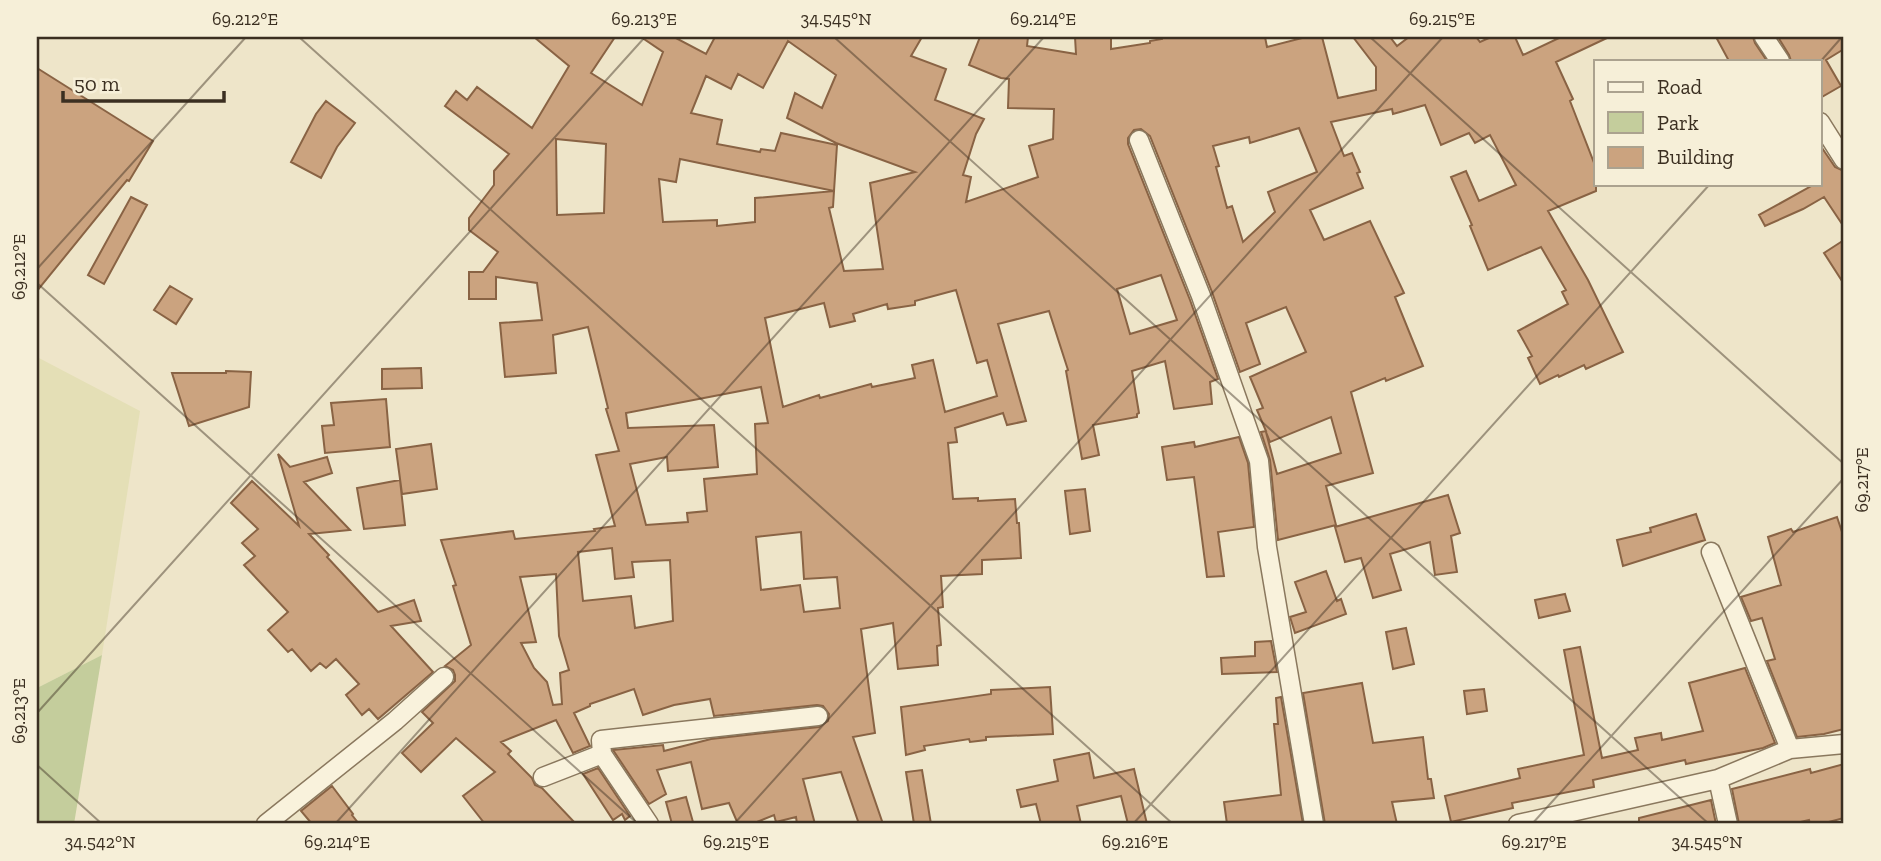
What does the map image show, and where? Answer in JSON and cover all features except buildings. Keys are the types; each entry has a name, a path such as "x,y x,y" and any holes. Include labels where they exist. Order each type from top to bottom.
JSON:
{"street":[{"path":"1764,37 1779,60"},
{"path":"1822,125 1844,160"},
{"path":"1139,140 1201,296 1259,461 1267,547 1314,824"},
{"path":"1711,552 1790,749"},
{"path":"267,824 395,721 444,677"},
{"path":"649,824 603,754 601,740 818,716"},
{"path":"1518,824 1588,816 1718,779 1790,749 1844,744"},
{"path":"543,777 603,754"},
{"path":"1718,779 1728,824"}],"shaded area":[{"path":"37,357 140,411 102,655 37,688"}],"green space":[{"path":"102,655 74,824 37,824 37,688"}]}
